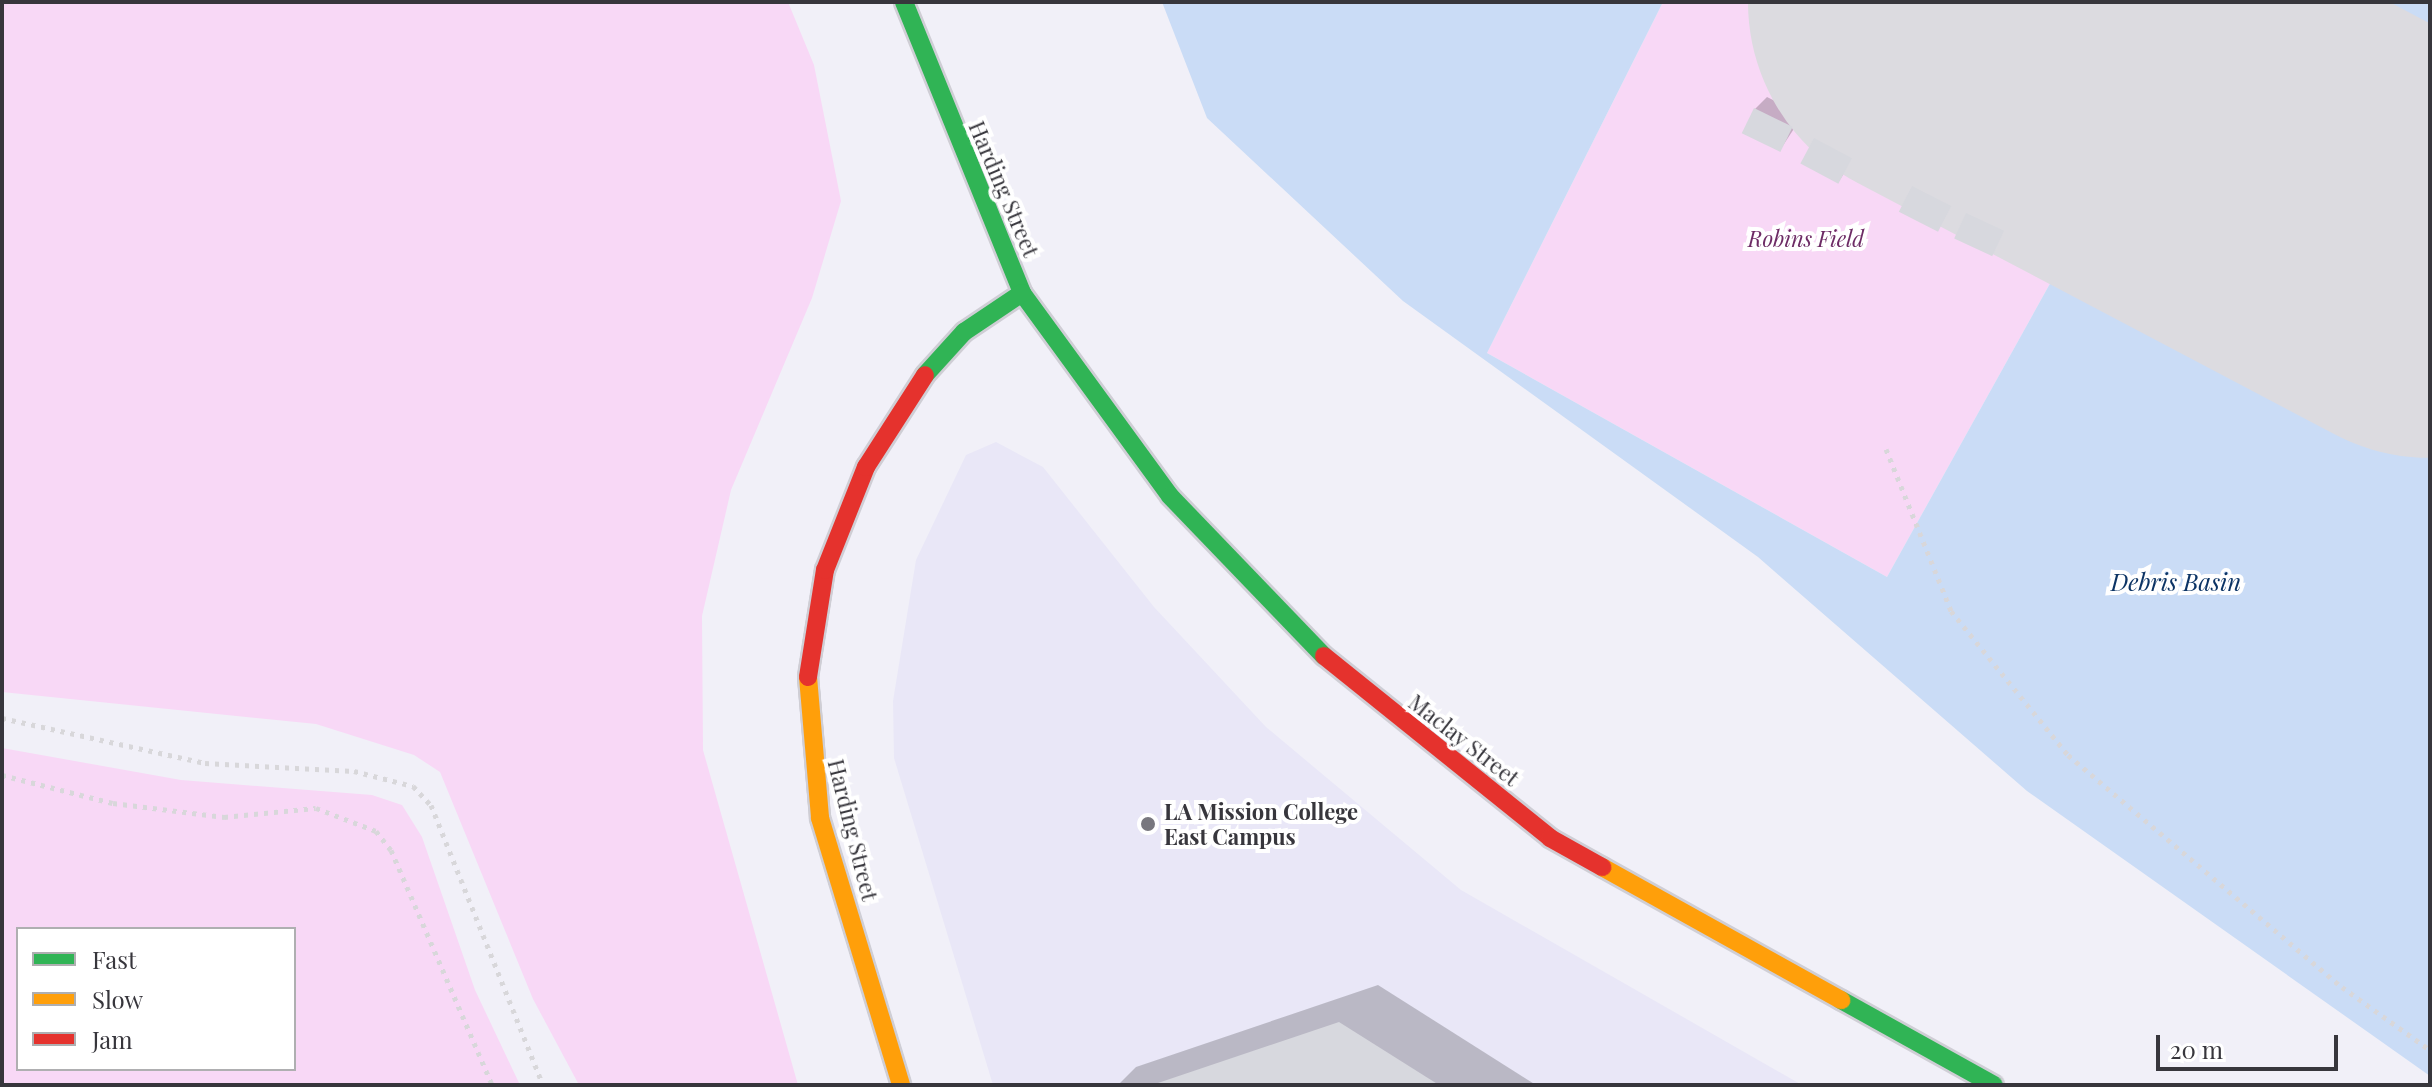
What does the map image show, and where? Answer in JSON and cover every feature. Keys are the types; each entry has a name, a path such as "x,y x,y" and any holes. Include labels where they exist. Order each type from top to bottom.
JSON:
{"street":[{"name":"Harding Street","path":"901,1085 820,818 807,682 825,570 866,467 927,372 964,332 1022,293 904,2"},
{"name":"Maclay Street","path":"1022,293 1170,496 1340,673 1550,838 1994,1085"}],"path":[{"path":"1886,449 1951,611 2068,755 2342,987 2430,1050"},
{"path":"2,718 205,763 354,771 413,786 431,805 543,1085"},
{"path":"2,775 99,801 224,817 316,808 376,831 391,850 492,1085"}],"shaded area":[{"name":"LA Mission College East Campus","path":"996,442 1043,467 1154,607 1266,727 1461,890 1802,1085 993,1085 894,758 893,701 916,560 966,455"}],"green space":[{"path":"2,2 788,2 814,65 841,201 812,298 731,490 702,616 703,750 798,1085 579,1085 533,999 440,772 414,755 316,724 2,692"},
{"name":"Robins Field","path":"1663,2 2364,2 2430,37 2430,373 2102,190 1887,577 1487,353"},
{"path":"2,748 181,780 372,795 402,805 422,837 475,990 520,1085 2,1085"}],"water":[{"name":"Debris Basin","path":"1162,2 1663,2 1487,353 1887,577 2102,190 2430,373 2430,1076 2027,791 1758,557 1403,301 1207,118"},
{"path":"2364,2 2430,2 2430,37"}],"building":[{"path":"1754,108 1793,127 1780,152 1742,133"},
{"path":"1814,138 1852,158 1838,184 1800,164"},
{"path":"1912,186 1951,206 1938,232 1899,212"},
{"path":"1966,213 2004,231 1992,256 1954,238"},
{"path":"1339,1022 1439,1085 1155,1085 1155,1084"}],"runway":[{"path":"1952,2 2430,254"}],"traffic: fast":[{"path":"904,2 1022,293 1170,496 1324,656"},
{"path":"925,375 964,332 1022,293"},
{"path":"1841,1000 1994,1085"}],"traffic: slow":[{"path":"808,677 820,818 901,1085"},
{"path":"1602,867 1841,1000"}],"traffic: jam":[{"path":"808,677 825,570 866,467 925,375"},
{"path":"1324,656 1550,838 1602,867"}],"place":[{"name":"LA Mission College East Campus","path":"1148,824"}]}
